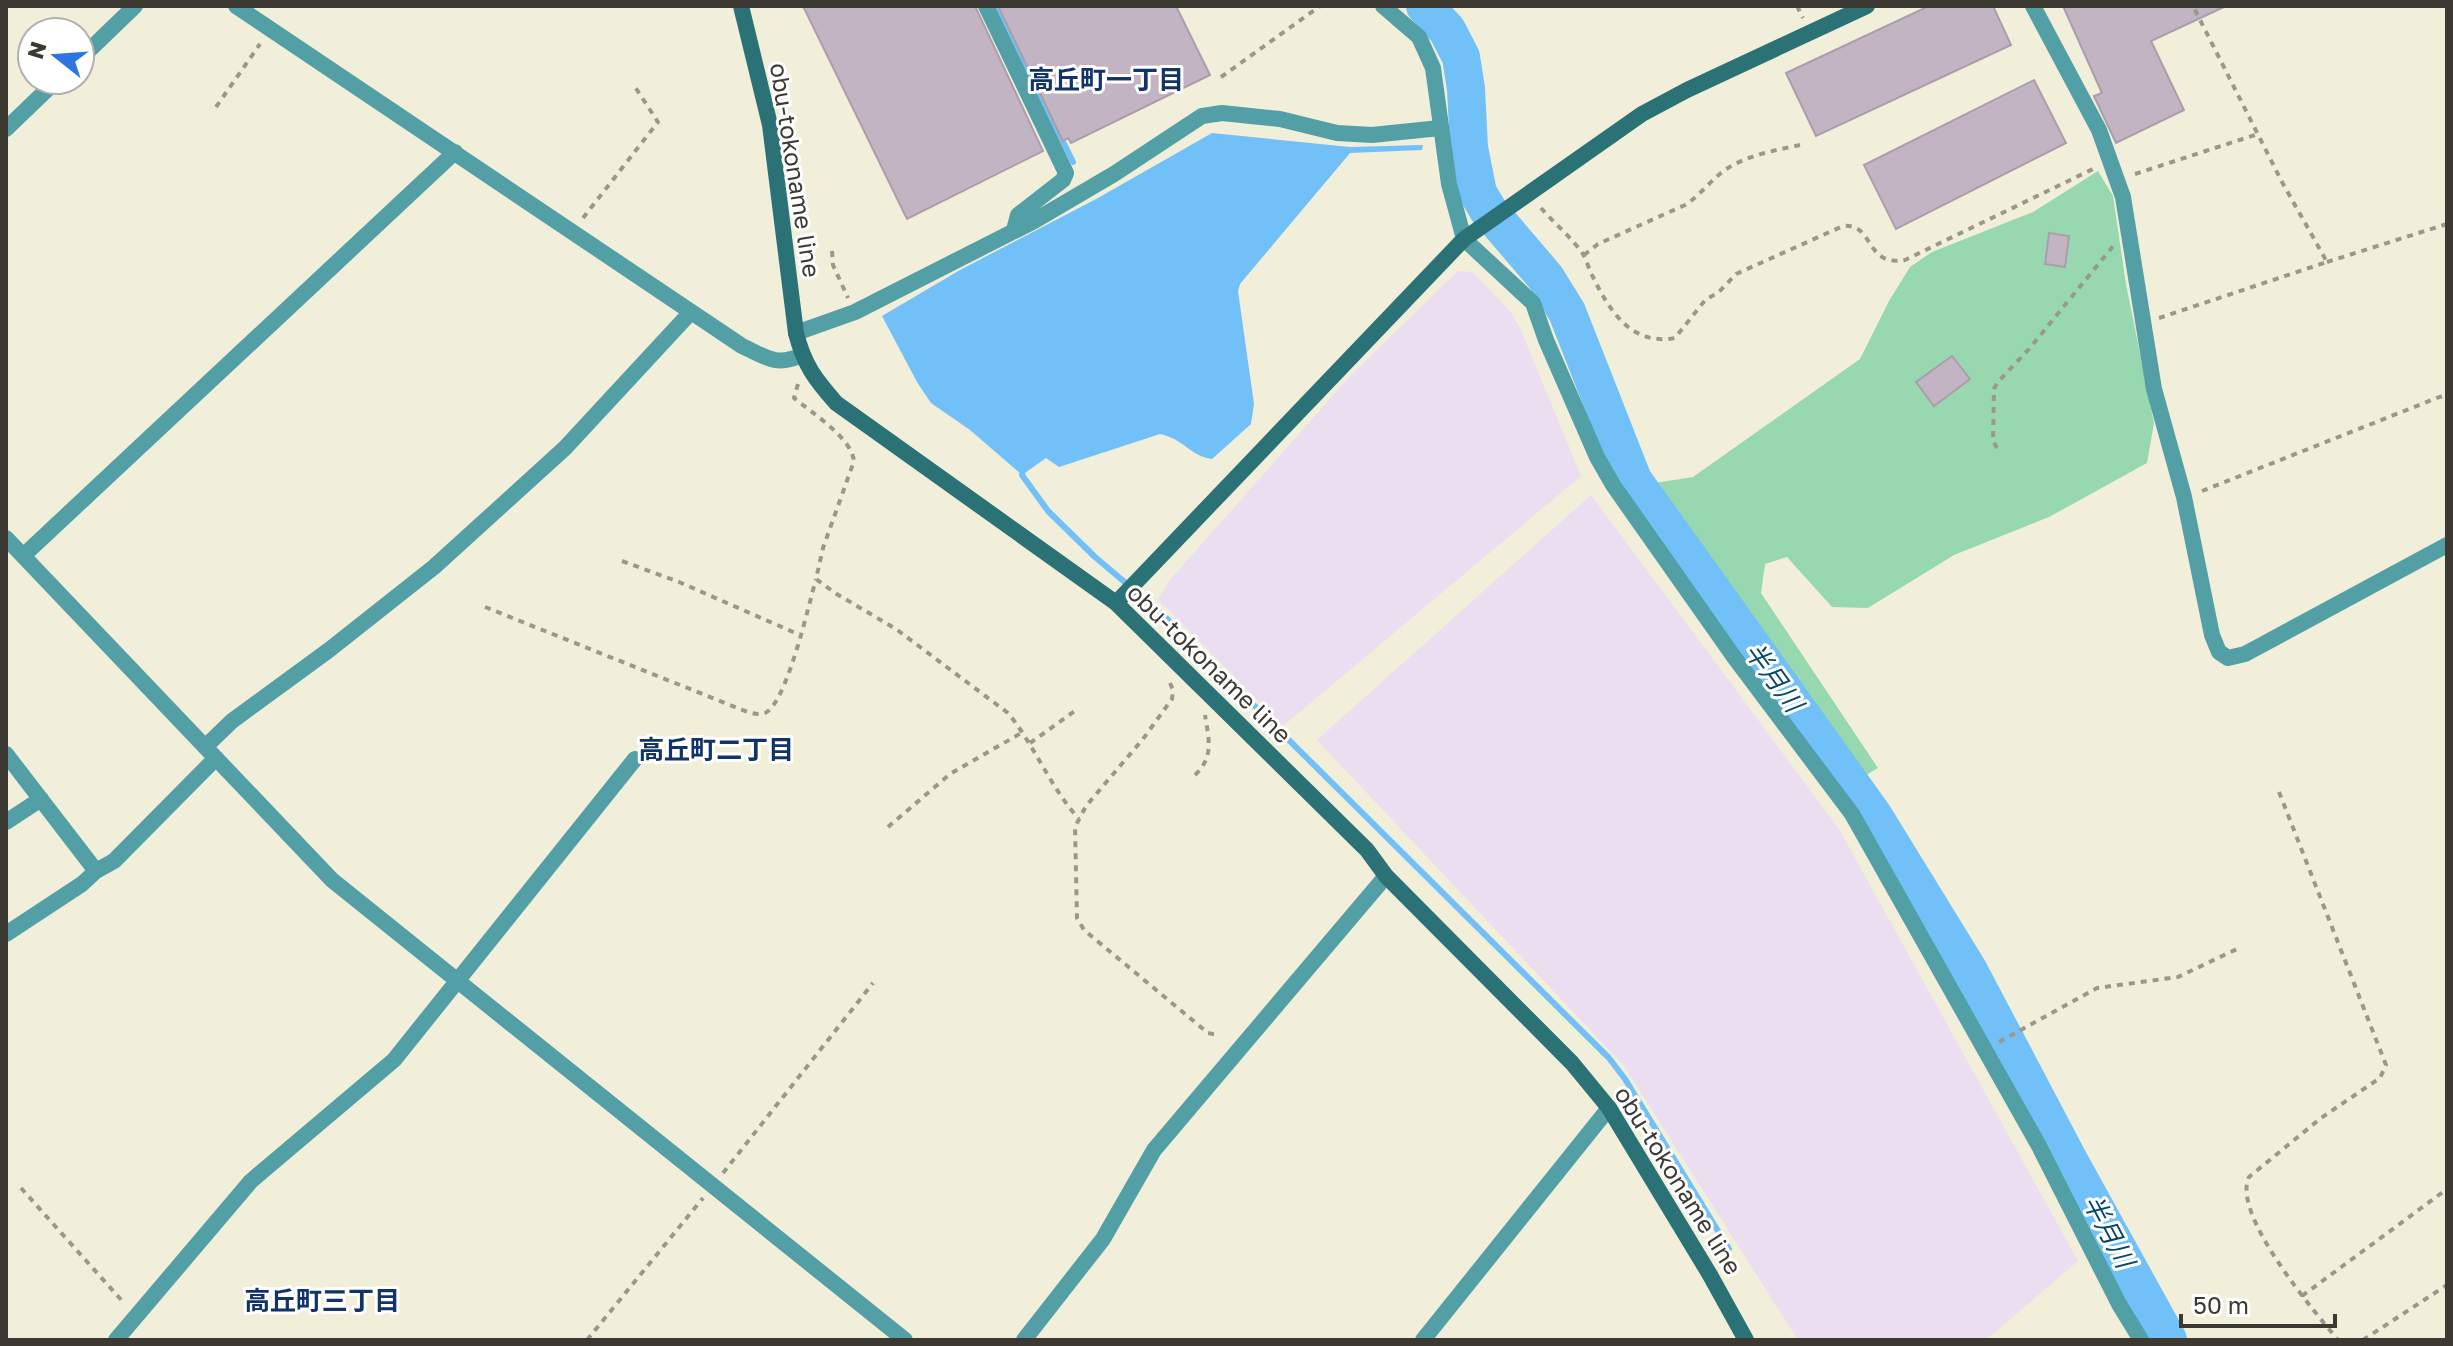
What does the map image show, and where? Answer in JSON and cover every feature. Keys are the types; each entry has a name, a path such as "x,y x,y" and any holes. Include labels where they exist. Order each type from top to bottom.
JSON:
{"main road":[{"name":"obu-tokoname line","path":"741,6 770,125 796,333 804,362 836,403 1116,603 1367,850 1386,876 1572,1063 1609,1108 1746,1340"},
{"path":"1116,603 1464,239 1642,114 1867,6"}],"street":[{"path":"96,44 135,6"},
{"path":"236,6 742,346 774,361 804,362"},
{"path":"986,6 1066,173 1063,180 1018,215 1014,230"},
{"path":"1383,6 1419,37 1433,68 1449,184 1464,239 1533,303 1578,413 1613,485 1734,657 1852,814 2039,1146 2119,1304 2141,1340"},
{"path":"2033,6 2099,130 2123,197 2154,389 2184,497 2212,635 2219,652 2228,658 2245,654 2447,545"},
{"path":"6,129 40,96"},
{"path":"796,333 855,312 1014,230 1114,174 1202,116 1222,113 1280,119 1337,133 1372,135 1440,128"},
{"path":"24,555 455,152"},
{"path":"6,934 114,861 211,752 232,721 434,567 565,448 691,312"},
{"path":"6,538 332,880 905,1340"},
{"path":"6,754 96,871"},
{"path":"116,1340 251,1181 394,1060 635,759"},
{"path":"6,822 41,799"},
{"path":"1024,1340 1103,1239 1154,1150 1386,876"},
{"path":"1423,1340 1609,1108"}],"path":[{"path":"1221,77 1320,6"},
{"path":"2193,6 2327,262"},
{"path":"216,107 270,29"},
{"path":"571,232 658,122 635,87"},
{"path":"2117,180 2258,134"},
{"path":"1583,255 1598,244 1685,205 1698,197 1729,167 1753,157 1800,145"},
{"path":"1528,193 1583,255 1600,292 1617,316 1647,339 1661,341 1675,338 1706,299 1718,293 1736,274 1843,226 1852,225 1861,231 1879,256 1892,262 1905,260 2111,160"},
{"path":"2143,325 2447,224"},
{"path":"1997,448 1993,441 1994,389 1997,383 2029,349 2122,235 2128,234"},
{"path":"832,251 833,265 855,312"},
{"path":"485,607 754,714 764,713 782,689 823,548 854,461 853,451 845,441 794,398 804,362"},
{"path":"2184,497 2447,394"},
{"path":"622,561 679,582 800,635"},
{"path":"816,579 909,639 1008,713 1023,732 1067,806 1079,819"},
{"path":"1168,655 1163,666 1173,690 1172,699 1143,739 1086,806 1075,827 1077,918 1084,930 1208,1033 1217,1035"},
{"path":"1195,775 1206,765 1208,756 1204,704 1211,697"},
{"path":"1029,743 1076,710"},
{"path":"888,827 950,774 1023,732"},
{"path":"2279,792 2386,1065 2380,1078 2321,1118 2249,1177 2244,1192 2253,1219 2293,1285 2338,1340"},
{"path":"1984,1050 2097,988 2178,977 2239,948"},
{"path":"587,1340 873,983"},
{"path":"21,1188 136,1316"},
{"path":"2302,1296 2447,1189"},
{"path":"2363,1340 2447,1285"}],"shaded area":[{"path":"1458,271 1472,272 1510,311 1520,328 1581,476 1283,726 1158,599 1169,581 1351,375"},
{"path":"1591,495 1839,829 2078,1261 1986,1340 1798,1340 1624,1066 1317,740"}],"green space":[{"path":"2098,171 2113,196 2126,284 2154,423 2147,463 2049,517 1954,555 1868,608 1832,607 1787,557 1765,564 1761,593 1878,768 1861,778 1642,485 1693,477 1860,359 1910,267 1932,252 2033,212"}],"water":[{"path":"1212,133 1350,147 1423,145 1422,150 1350,153 1240,284 1238,291 1254,404 1251,424 1212,459 1198,455 1160,434 1059,467 1046,458 1022,475 970,430 931,403 882,316 960,270 1098,198"}],"building":[{"path":"803,6 975,6 1043,151 907,219"},
{"path":"998,6 1176,6 1210,75 1071,143 1068,138 1063,141"},
{"path":"1929,6 1993,6 2011,45 1816,136 1786,73"},
{"path":"2063,6 2226,6 2151,41 2184,110 2116,143 2094,96 2102,93"},
{"path":"2034,80 2066,143 1896,229 1864,165"},
{"path":"2049,233 2069,236 2065,267 2045,264"},
{"path":"1952,356 1970,379 1934,406 1916,382"}],"waterway":[{"path":"997,6 1073,162"},
{"name":"半月川","path":"1425,6 1447,30 1461,57 1469,148 1478,193 1488,210 1546,278 1567,312 1633,480 1873,815 1969,971 2168,1340"},
{"path":"1023,469 1022,475 1048,511 1095,557 1159,611 1609,1058 1729,1249"}],"district":[{"name":"高丘町一丁目","path":"1106,79"},
{"name":"高丘町二丁目","path":"716,749"},
{"name":"高丘町三丁目","path":"322,1300"}]}
